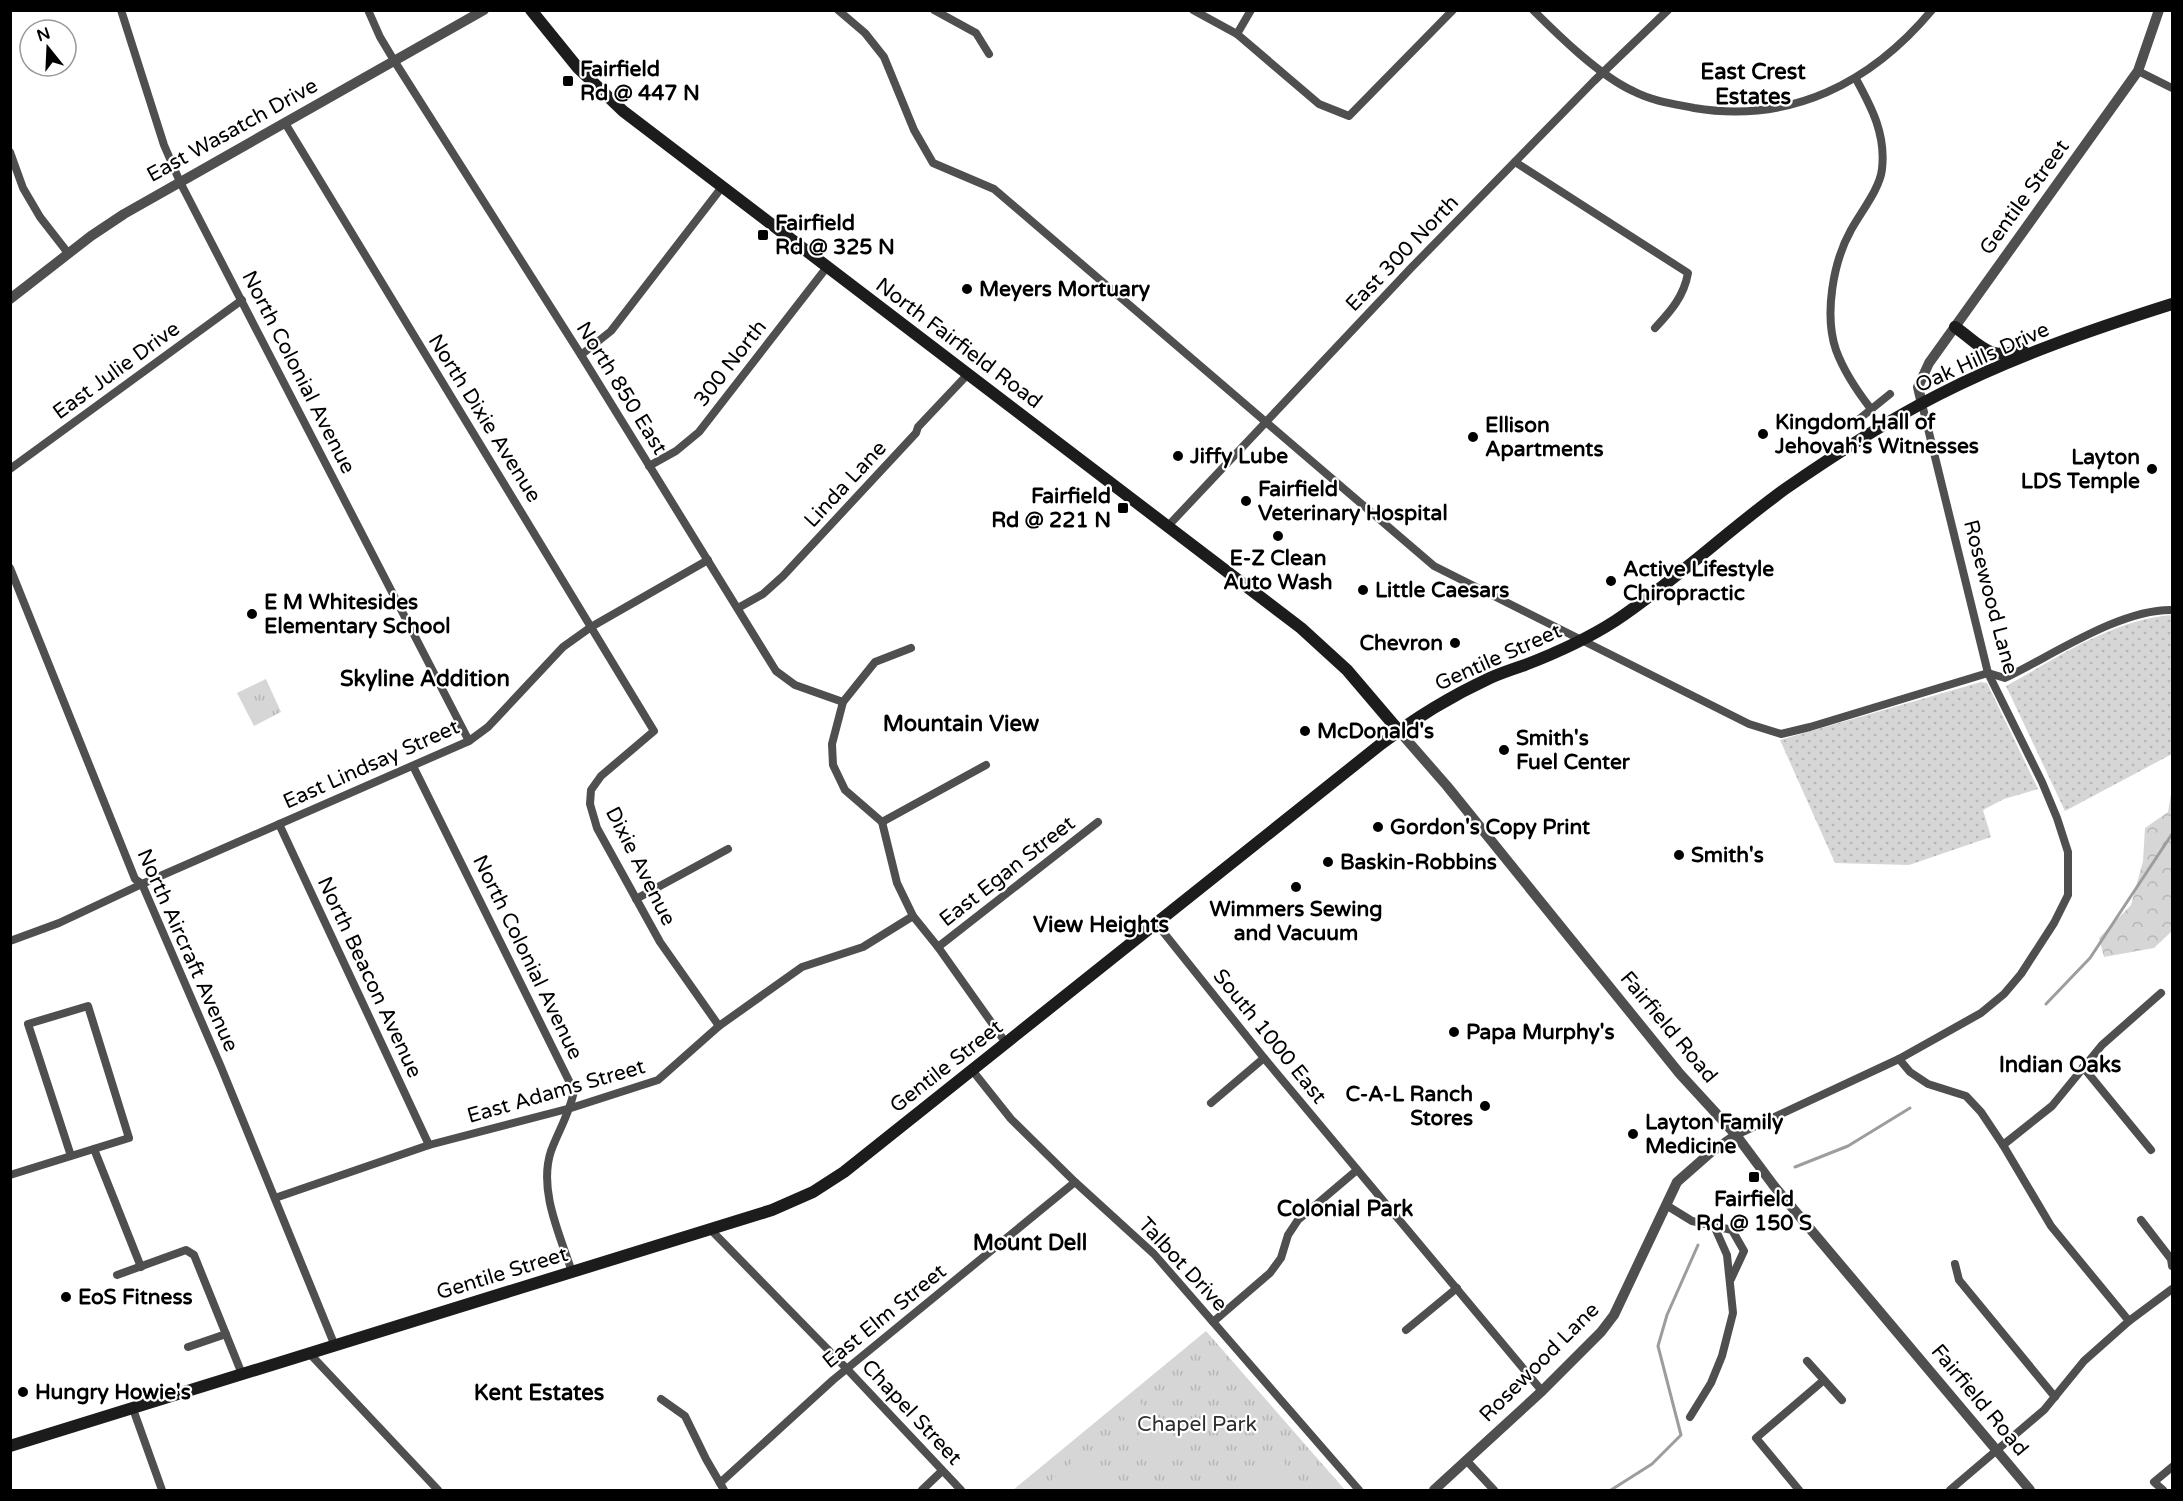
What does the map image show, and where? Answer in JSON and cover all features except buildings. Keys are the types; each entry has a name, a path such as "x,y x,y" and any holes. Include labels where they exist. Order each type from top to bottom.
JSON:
{"main road":[{"name":"North Fairfield Road","path":"531,10 556,43 596,87 633,119 1308,634 1347,670 1371,698"},
{"name":"Oak Hills Drive","path":"1788,488 1880,427 1922,404 2009,363 2172,304"},
{"path":"1955,327 1988,351 1999,355 2009,354 2049,340 2085,334"},
{"name":"Gentile Street","path":"10,1446 786,1205 821,1188 1399,731 1458,693 1493,676 1582,641 1616,620 1657,591 1742,520 1788,488"},
{"name":"Fairfield Road","path":"1371,698 1399,731"}],"street":[{"name":"North Colonial Avenue","path":"121,10 164,146 180,182 469,741"},
{"name":"North 850 East","path":"368,10 395,62 581,355 776,671 795,685 843,702"},
{"name":"East Wasatch Drive","path":"10,299 124,213 484,10"},
{"path":"838,10 865,33 884,57 914,130 933,162 994,189 1434,566 1749,724 1781,734 1988,673 2005,678 2110,624 2155,610 2172,610"},
{"path":"934,10 976,33 989,54"},
{"path":"1193,10 1237,34 1319,104 1349,116 1453,10"},
{"path":"1237,34 1251,10"},
{"path":"1533,10 1558,35 1603,72 1633,92 1668,104 1706,110 1743,111 1777,108 1825,94 1856,79 1881,62 1913,33 1932,10"},
{"name":"East 300 North","path":"1167,526 1515,162 1603,72 1668,10"},
{"name":"Gentile Street","path":"1922,404 1918,387 1922,377 1955,327 2138,71 2159,10"},
{"path":"2138,71 2172,88"},
{"path":"1856,79 1877,118 1882,146 1882,171 1872,195 1849,232 1838,260 1832,289 1832,317 1836,349 1850,380 1870,409"},
{"name":"North Dixie Avenue","path":"285,123 654,731"},
{"path":"10,152 23,188 40,217 68,253"},
{"path":"1515,162 1688,273 1686,286 1674,307 1655,328"},
{"path":"581,355 611,331 722,188"},
{"name":"300 North","path":"649,466 676,451 699,432 827,267"},
{"name":"East Julie Drive","path":"10,469 242,300"},
{"name":"Linda Lane","path":"738,608 763,594 783,576 968,374"},
{"path":"1853,424 1890,394"},
{"name":"Rosewood Lane","path":"1899,1059 1981,1013 2004,994 2021,974 2054,923 2068,895 2068,852 2057,818 2042,782 1988,673 1922,404"},
{"name":"East Lindsay Street","path":"10,941 59,923 142,884 469,741 488,727 563,647 591,627 708,560"},
{"name":"North Aircraft Avenue","path":"10,568 135,879 142,884 335,1346"},
{"path":"911,648 875,662 843,702 832,744 833,765 845,790 882,822 897,884 913,916 1006,1043"},
{"name":"Dixie Avenue","path":"654,731 601,776 591,790 590,804 597,828 660,942 719,1026"},
{"name":"Fairfield Road","path":"1399,731 1447,786 1680,1074 1736,1135 1774,1186 2030,1491"},
{"path":"882,822 986,765"},
{"name":"North Colonial Avenue","path":"413,766 574,1090 571,1108 551,1152 546,1174 550,1203 572,1272"},
{"name":"East Egan Street","path":"938,948 1098,822"},
{"name":"North Beacon Avenue","path":"279,824 429,1145"},
{"path":"636,899 728,849"},
{"name":"East Adams Street","path":"275,1198 429,1145 571,1108 658,1080 719,1026 802,967 864,947 913,916"},
{"name":"South 1000 East","path":"1156,923 1264,1058 1542,1391"},
{"path":"2003,1145 2052,1106 2102,1045 2161,993"},
{"path":"10,1175 129,1138 88,1006 28,1024 71,1156"},
{"path":"1211,1103 1264,1058"},
{"path":"1736,1135 1899,1059 1910,1072 1928,1084 1966,1096 1982,1112 2051,1226 2129,1321"},
{"path":"2083,1067 2151,1150"},
{"name":"Talbot Drive","path":"972,1070 1011,1119 1075,1182 1154,1254 1359,1491"},
{"name":"Rosewood Lane","path":"1434,1491 1542,1391 1601,1332 1614,1315 1677,1182 1710,1153 1736,1135"},
{"path":"94,1149 141,1267"},
{"path":"1213,1322 1270,1273 1281,1258 1288,1235 1298,1220 1357,1170"},
{"name":"East Elm Street","path":"722,1487 847,1369 1075,1182"},
{"path":"1666,1204 1692,1221 1732,1230 1744,1251 1731,1279"},
{"path":"2141,1220 2171,1259 2172,1266"},
{"path":"1690,1418 1711,1383 1722,1356 1733,1313 1727,1255 1715,1228"},
{"name":"Chapel Street","path":"710,1229 847,1369 961,1491"},
{"path":"117,1275 186,1250 194,1255 242,1374"},
{"path":"1956,1263 1959,1280 2055,1397"},
{"path":"1406,1330 1456,1288"},
{"path":"1950,1491 2044,1410 2084,1361 2129,1321 2172,1289"},
{"path":"188,1347 226,1334"},
{"path":"310,1354 438,1491"},
{"path":"1807,1361 1842,1400"},
{"path":"1798,1491 1756,1438 1824,1380"},
{"path":"661,1399 685,1416 722,1487"},
{"path":"133,1408 162,1491"},
{"path":"1466,1460 1494,1491"},
{"path":"2163,1491 2154,1482 2172,1467"},
{"path":"922,1491 942,1471"}],"green space":[{"path":"2172,615 2172,754 2065,811 2006,686 2107,632 2150,618"},
{"path":"266,679 281,712 254,726 237,693"},
{"path":"1981,682 1987,683 2038,789 2004,799 1983,810 1991,837 1909,865 1835,863 1780,740"},
{"path":"2172,789 2172,931 2154,948 2104,957 2099,938 2131,905 2143,861 2145,828 2168,812"},
{"name":"Chapel Park","path":"1206,1331 1345,1490 1013,1490"},
{"path":"1132,1393 1154,1418 1137,1433 1115,1407"},
{"path":"1153,1422 1174,1446 1158,1460 1137,1436"},
{"path":"1077,1458 1091,1468 1104,1490 1040,1490"},
{"path":"1280,1459 1309,1490 1249,1490 1262,1471"}],"waterway":[{"path":"2046,1004 2090,958 2172,834"},
{"path":"1795,1167 1848,1146 1910,1108"},
{"path":"1611,1490 1652,1464 1681,1435 1658,1346 1667,1315 1698,1245"}],"place":[{"name":"Fairfield Rd @ 447 N","path":"568,81"},
{"name":"Fairfield Rd @ 325 N","path":"763,235"},
{"name":"Meyers Mortuary","path":"967,289"},
{"name":"Kingdom Hall of Jehovah's Witnesses","path":"1763,434"},
{"name":"Ellison Apartments","path":"1473,437"},
{"name":"Jiffy Lube","path":"1178,456"},
{"name":"Layton LDS Temple","path":"2152,469"},
{"name":"Fairfield Veterinary Hospital","path":"1246,501"},
{"name":"Fairfield Rd @ 221 N","path":"1123,508"},
{"name":"E-Z Clean Auto Wash","path":"1278,536"},
{"name":"Active Lifestyle Chiropractic","path":"1611,581"},
{"name":"Little Caesars","path":"1363,590"},
{"name":"E M Whitesides Elementary School","path":"252,614"},
{"name":"Chevron","path":"1455,643"},
{"name":"McDonald's","path":"1305,731"},
{"name":"Smith's Fuel Center","path":"1504,750"},
{"name":"Gordon's Copy Print","path":"1378,827"},
{"name":"Smith's","path":"1679,855"},
{"name":"Baskin-Robbins","path":"1328,862"},
{"name":"Wimmers Sewing and Vacuum","path":"1296,887"},
{"name":"Papa Murphy's","path":"1454,1032"},
{"name":"C-A-L Ranch Stores","path":"1485,1106"},
{"name":"Layton Family Medicine","path":"1633,1134"},
{"name":"Fairfield Rd @ 150 S","path":"1754,1177"},
{"name":"EoS Fitness","path":"66,1297"},
{"name":"Hungry Howie's","path":"23,1392"}],"district":[{"name":"East Crest Estates","path":"1753,84"},
{"name":"Skyline Addition","path":"425,678"},
{"name":"Mountain View","path":"961,723"},
{"name":"View Heights","path":"1101,924"},
{"name":"Indian Oaks","path":"2060,1064"},
{"name":"Colonial Park","path":"1345,1208"},
{"name":"Mount Dell","path":"1030,1242"},
{"name":"Kent Estates","path":"539,1392"}]}
